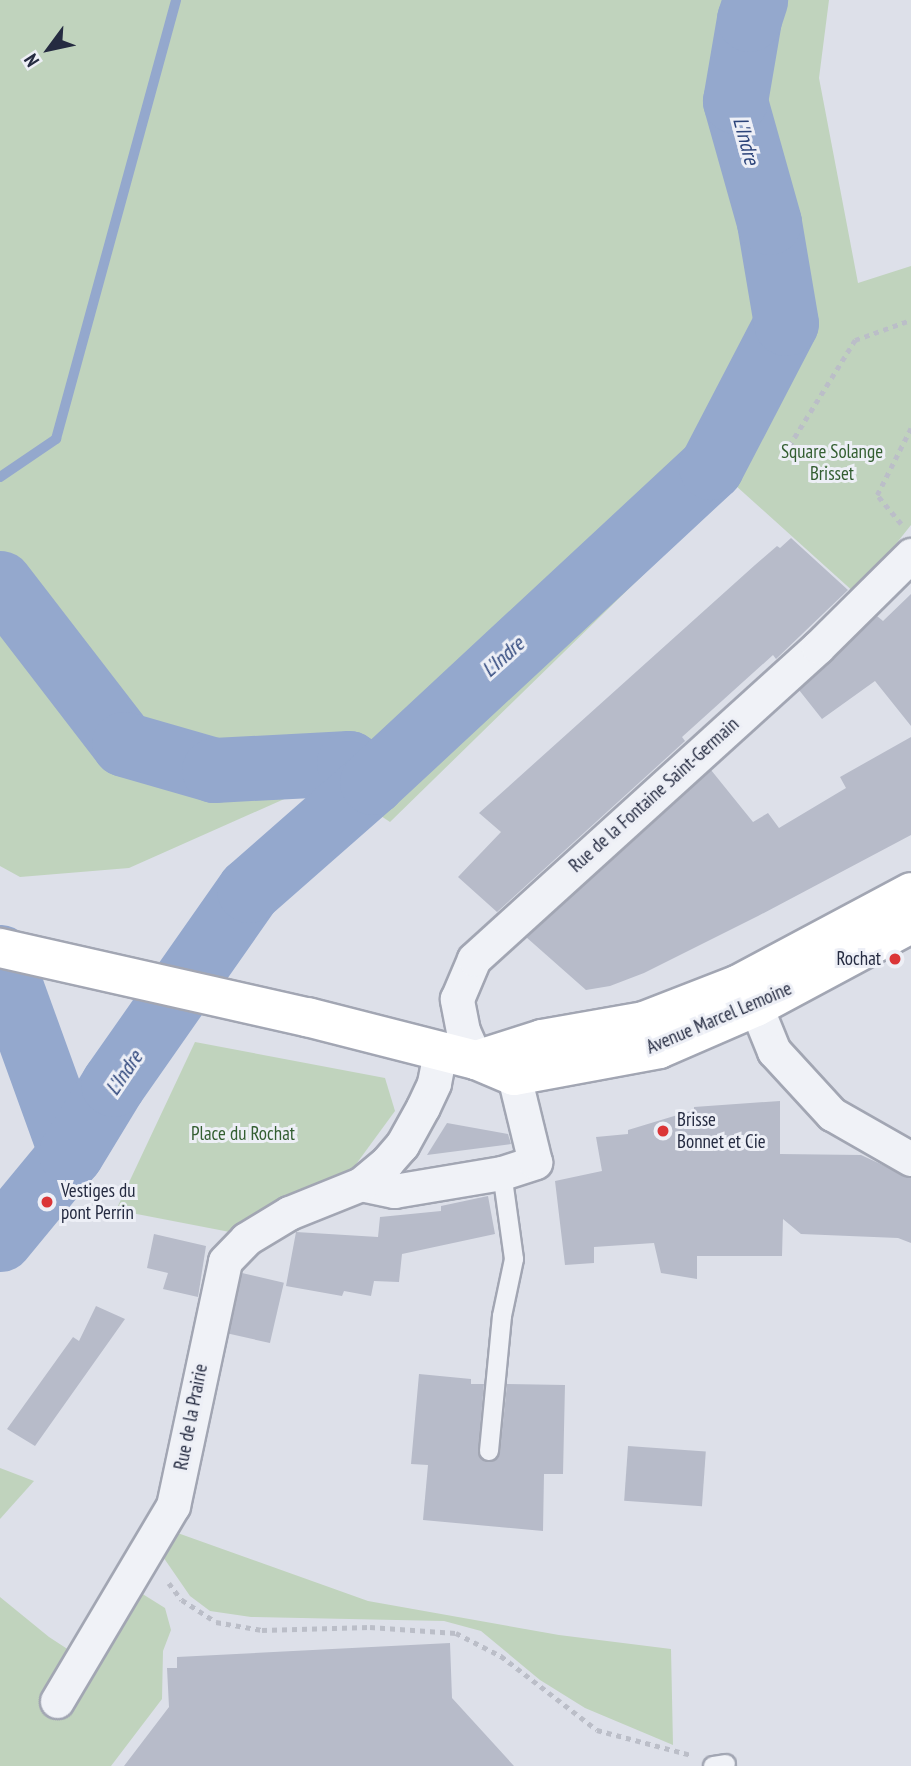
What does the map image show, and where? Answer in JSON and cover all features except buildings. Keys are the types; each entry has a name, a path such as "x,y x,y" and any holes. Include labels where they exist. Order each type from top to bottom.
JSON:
{"main road":[{"name":"Avenue Marcel Lemoine","path":"476,1060 542,1039 644,1021 737,985 911,892"},
{"name":"Avenue Marcel Lemoine","path":"514,1076 659,1049 756,1007 911,924"},
{"path":"0,948 261,1009 307,1017 476,1060 514,1076"}],"street":[{"name":"Rue de la Fontaine Saint-Germain","path":"476,1060 463,1031 457,999 474,959 818,647 907,540"},
{"path":"756,1007 774,1051 832,1114 911,1159"},
{"name":"Rue de la Prairie","path":"57,1701 173,1506 225,1261 246,1239 289,1213 361,1184 402,1145 434,1083 440,1051"},
{"path":"361,1184 394,1191 502,1173 535,1162 514,1076"}],"lane":[{"path":"489,1451 502,1316 514,1259 502,1173"}],"path":[{"path":"789,446 855,340 911,320"},
{"path":"907,540 877,495 911,428"},
{"path":"146,1552 182,1600 216,1622 262,1630 370,1628 456,1633 501,1656 597,1730 720,1765"}],"green space":[{"name":"Square Solange Brisset","path":"0,0 829,0 819,78 858,283 911,266 911,525 856,594 735,485 390,822 327,780 129,868 20,877 0,866"},
{"name":"Place du Rochat","path":"195,1042 385,1078 395,1111 354,1167 235,1233 116,1210"},
{"path":"0,1468 34,1481 0,1519"},
{"path":"172,1531 368,1601 559,1635 671,1649 673,1745 585,1708 540,1680 481,1631 444,1621 251,1617 210,1611 190,1596 159,1551"},
{"path":"141,1593 165,1608 171,1630 163,1651 162,1699 111,1766 0,1766 0,1597 49,1637 92,1665"}],"waterway":[{"path":"0,477 56,439 176,0"},
{"name":"L'Indre","path":"0,1239 71,1153 113,1084 249,890 372,782 711,467 786,323 769,222 735,101 749,19 755,0"},
{"path":"0,583 124,744 214,770 349,763 372,782"},
{"path":"0,957 71,1153"}],"place":[{"name":"Rochat","path":"895,959"},
{"name":"Brisse Bonnet et Cie","path":"663,1131"},
{"name":"Vestiges du pont Perrin","path":"47,1202"}]}
